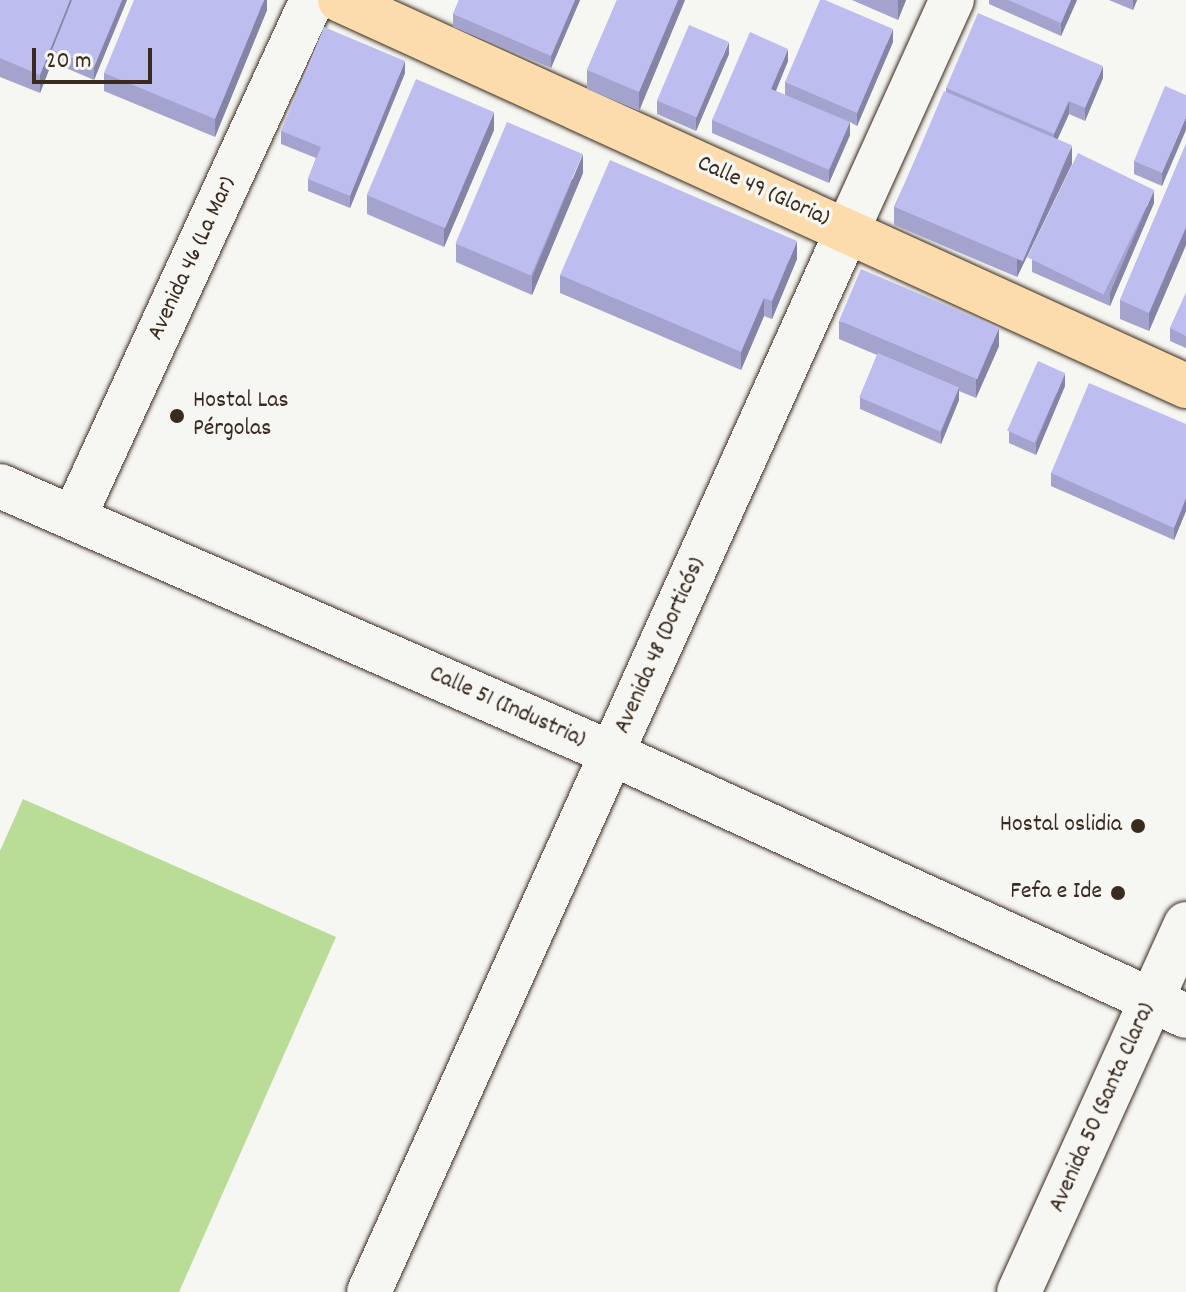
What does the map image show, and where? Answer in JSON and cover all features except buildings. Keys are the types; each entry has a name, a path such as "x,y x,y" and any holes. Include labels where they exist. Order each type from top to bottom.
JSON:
{"main road":[{"name":"Calle 49 (Gloria)","path":"340,0 1186,386"}],"street":[{"name":"Avenida 46 (La Mar)","path":"74,517 312,0"},
{"name":"Avenida 48 (Dorticós)","path":"369,1292 952,0"},
{"name":"Calle 51 (Industria)","path":"0,486 613,754 1169,1008"},
{"name":"Avenida 50 (Santa Clara)","path":"1019,1292 1169,1008 1186,924"}],"green space":[{"path":"23,799 336,937 179,1292 0,1292 0,851"}],"place":[{"name":"Hostal Las Pérgolas","path":"177,416"},
{"name":"Hostal oslidia","path":"1138,826"},
{"name":"Fefa e Ide","path":"1118,893"}]}
